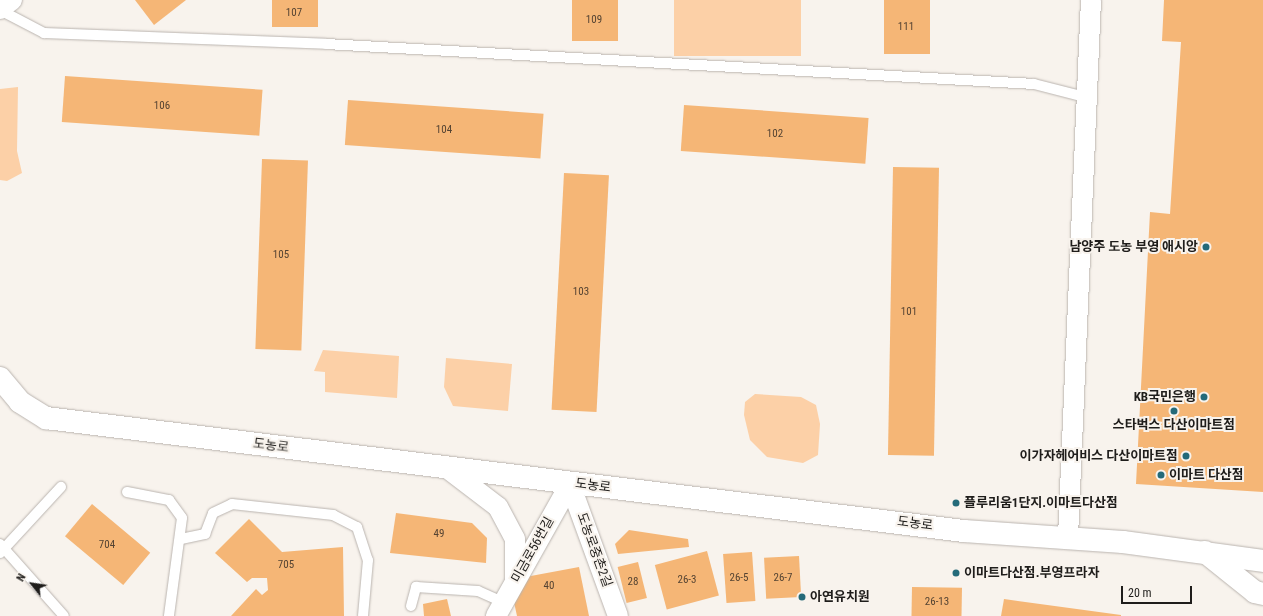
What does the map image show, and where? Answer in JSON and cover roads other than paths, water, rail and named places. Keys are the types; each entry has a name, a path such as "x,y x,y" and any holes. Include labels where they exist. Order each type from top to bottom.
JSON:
{"street":[{"path":"0,9 12,0"},
{"path":"1068,537 1079,249 1089,98 1091,0"},
{"name":"도농로","path":"0,378 20,402 46,418 570,484 964,531 1068,537 1202,550 1263,561"},
{"path":"447,468 498,507 515,539 515,581"},
{"name":"미금로56번길","path":"500,609 570,484"},
{"name":"도농로중촌2길","path":"570,484 618,616"},
{"path":"1202,550 1255,592 1263,594"}],"lane":[{"path":"0,9 44,33 326,44 1034,84 1089,98"},
{"path":"61,487 2,549 64,616"},
{"path":"126,492 169,500 182,518 181,539 169,616"},
{"path":"181,539 205,534 214,513 232,504 333,515 357,527 368,560 363,616"},
{"path":"411,606 416,587 478,591 500,609"}],"place":[{"name":"남양주 도농 부영 애시앙","path":"1206,247"},
{"name":"KB국민은행","path":"1204,397"},
{"name":"스타벅스 다산이마트점","path":"1174,411"},
{"name":"이가자헤어비스 다산이마트점","path":"1186,456"},
{"name":"이마트 다산점","path":"1161,475"},
{"name":"플루리움1단지.이마트다산점","path":"956,503"},
{"name":"이마트다산점.부영프라자","path":"956,573"},
{"name":"아연유치원","path":"802,597"}]}
